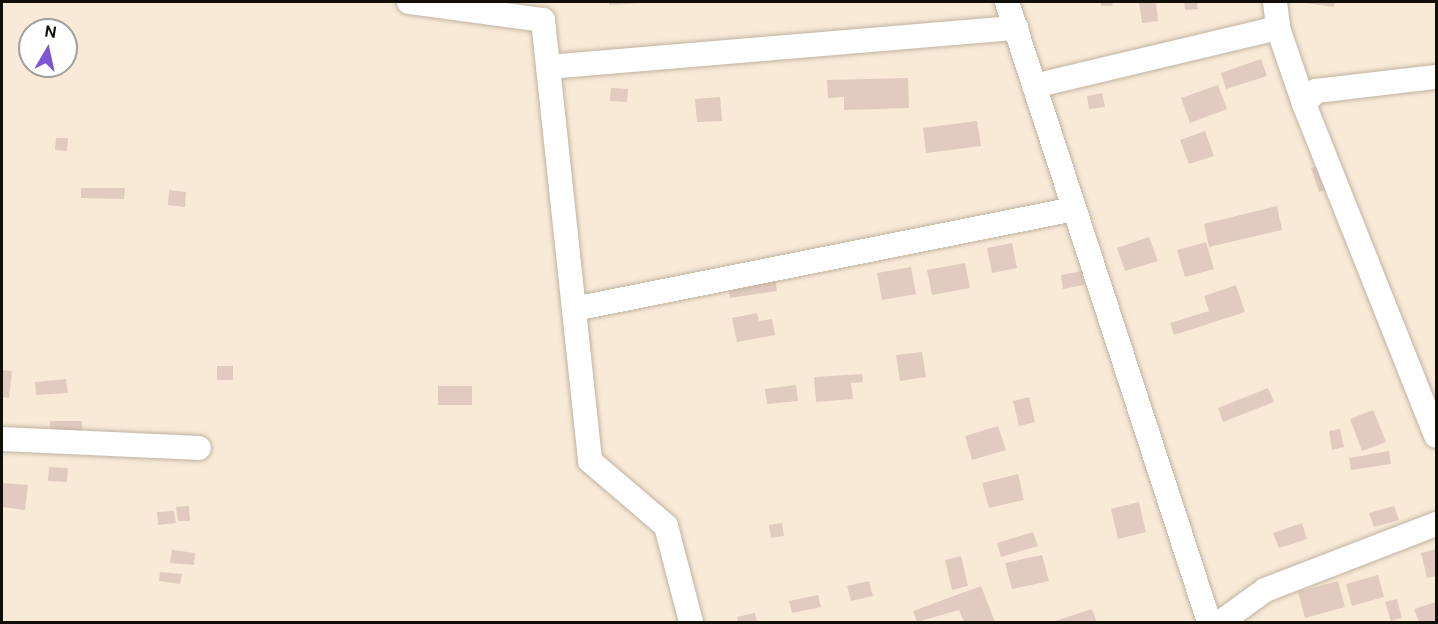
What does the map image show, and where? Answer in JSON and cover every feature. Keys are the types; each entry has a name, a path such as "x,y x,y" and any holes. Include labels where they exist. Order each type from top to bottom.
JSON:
{"street":[{"path":"409,2 543,20 590,461 666,526 691,622"},
{"path":"1007,2 1209,622"},
{"path":"1275,2 1278,28 1304,104 1437,436"},
{"path":"548,67 1016,28"},
{"path":"1034,86 1278,28"},
{"path":"1304,104 1316,91 1437,77"},
{"path":"573,309 1074,209"},
{"path":"2,439 199,448"},
{"path":"1221,622 1265,590 1437,524"}],"building":[{"path":"609,2 641,2 641,3 609,5"},
{"path":"1101,2 1113,2 1112,6 1101,6"},
{"path":"1139,2 1156,2 1158,21 1142,23"},
{"path":"1184,2 1197,2 1198,9 1185,10"},
{"path":"1298,2 1335,2 1334,7"},
{"path":"1261,59 1267,76 1226,89 1221,73"},
{"path":"908,78 909,108 844,110 844,97 828,98 827,80"},
{"path":"1218,85 1227,109 1190,123 1181,98"},
{"path":"611,88 628,89 627,102 610,101"},
{"path":"1102,93 1105,107 1089,109 1087,96"},
{"path":"720,97 722,121 697,122 695,99"},
{"path":"977,121 981,146 926,153 923,128"},
{"path":"1205,131 1214,156 1189,164 1180,140"},
{"path":"56,138 68,138 67,151 55,150"},
{"path":"1326,164 1334,188 1319,192 1311,168"},
{"path":"81,188 125,188 124,199 81,198"},
{"path":"169,190 186,192 185,207 168,205"},
{"path":"1277,206 1282,230 1209,247 1204,224"},
{"path":"1149,237 1158,261 1125,271 1117,248"},
{"path":"1206,242 1214,269 1185,277 1177,250"},
{"path":"1012,243 1017,268 992,273 987,248"},
{"path":"965,263 970,288 932,295 927,270"},
{"path":"911,267 916,294 882,300 877,273"},
{"path":"1082,271 1084,285 1063,289 1061,275"},
{"path":"775,278 777,291 730,298 728,285"},
{"path":"1236,285 1245,312 1174,335 1170,323 1209,311 1204,296"},
{"path":"757,313 759,321 772,319 775,335 737,342 732,318"},
{"path":"922,352 926,377 900,381 896,355"},
{"path":"217,366 233,366 233,380 217,380"},
{"path":"2,370 12,371 9,398 2,397"},
{"path":"862,374 863,382 851,383 853,399 816,402 814,377"},
{"path":"66,379 68,393 36,395 35,382"},
{"path":"796,385 798,401 767,404 765,389"},
{"path":"438,386 472,386 472,405 438,405"},
{"path":"1268,388 1274,402 1223,422 1218,408"},
{"path":"1029,397 1035,422 1019,426 1013,401"},
{"path":"1373,410 1386,442 1362,451 1350,419"},
{"path":"50,421 82,421 82,435 50,435"},
{"path":"998,426 1006,450 972,460 965,436"},
{"path":"1340,429 1344,447 1332,450 1329,431"},
{"path":"1389,451 1391,464 1351,470 1349,458"},
{"path":"49,467 68,468 67,482 48,481"},
{"path":"1018,474 1024,500 989,508 982,483"},
{"path":"2,483 28,485 25,510 2,507"},
{"path":"1139,502 1146,532 1118,539 1111,509"},
{"path":"189,506 190,521 178,521 176,507"},
{"path":"1394,506 1399,520 1374,527 1369,513"},
{"path":"174,511 176,523 158,525 157,512"},
{"path":"782,523 784,536 771,538 769,525"},
{"path":"1302,523 1307,539 1279,548 1273,533"},
{"path":"1033,532 1038,546 1001,557 997,543"},
{"path":"1436,549 1436,576 1427,578 1421,553"},
{"path":"172,550 195,553 194,565 170,563"},
{"path":"1042,555 1049,581 1012,589 1005,563"},
{"path":"961,556 968,586 952,590 945,560"},
{"path":"160,572 182,574 180,584 159,581"},
{"path":"1378,575 1384,597 1352,606 1346,584"},
{"path":"869,581 873,596 851,601 847,586"},
{"path":"1338,581 1345,607 1305,618 1298,592"},
{"path":"981,586 995,622 964,622 959,610 917,622 913,611"},
{"path":"818,595 821,607 792,613 789,601"},
{"path":"1397,599 1402,618 1391,621 1385,602"},
{"path":"1436,602 1436,622 1419,622 1414,609"},
{"path":"1092,609 1097,622 1052,622"},
{"path":"755,613 757,622 738,622 737,617"}]}
